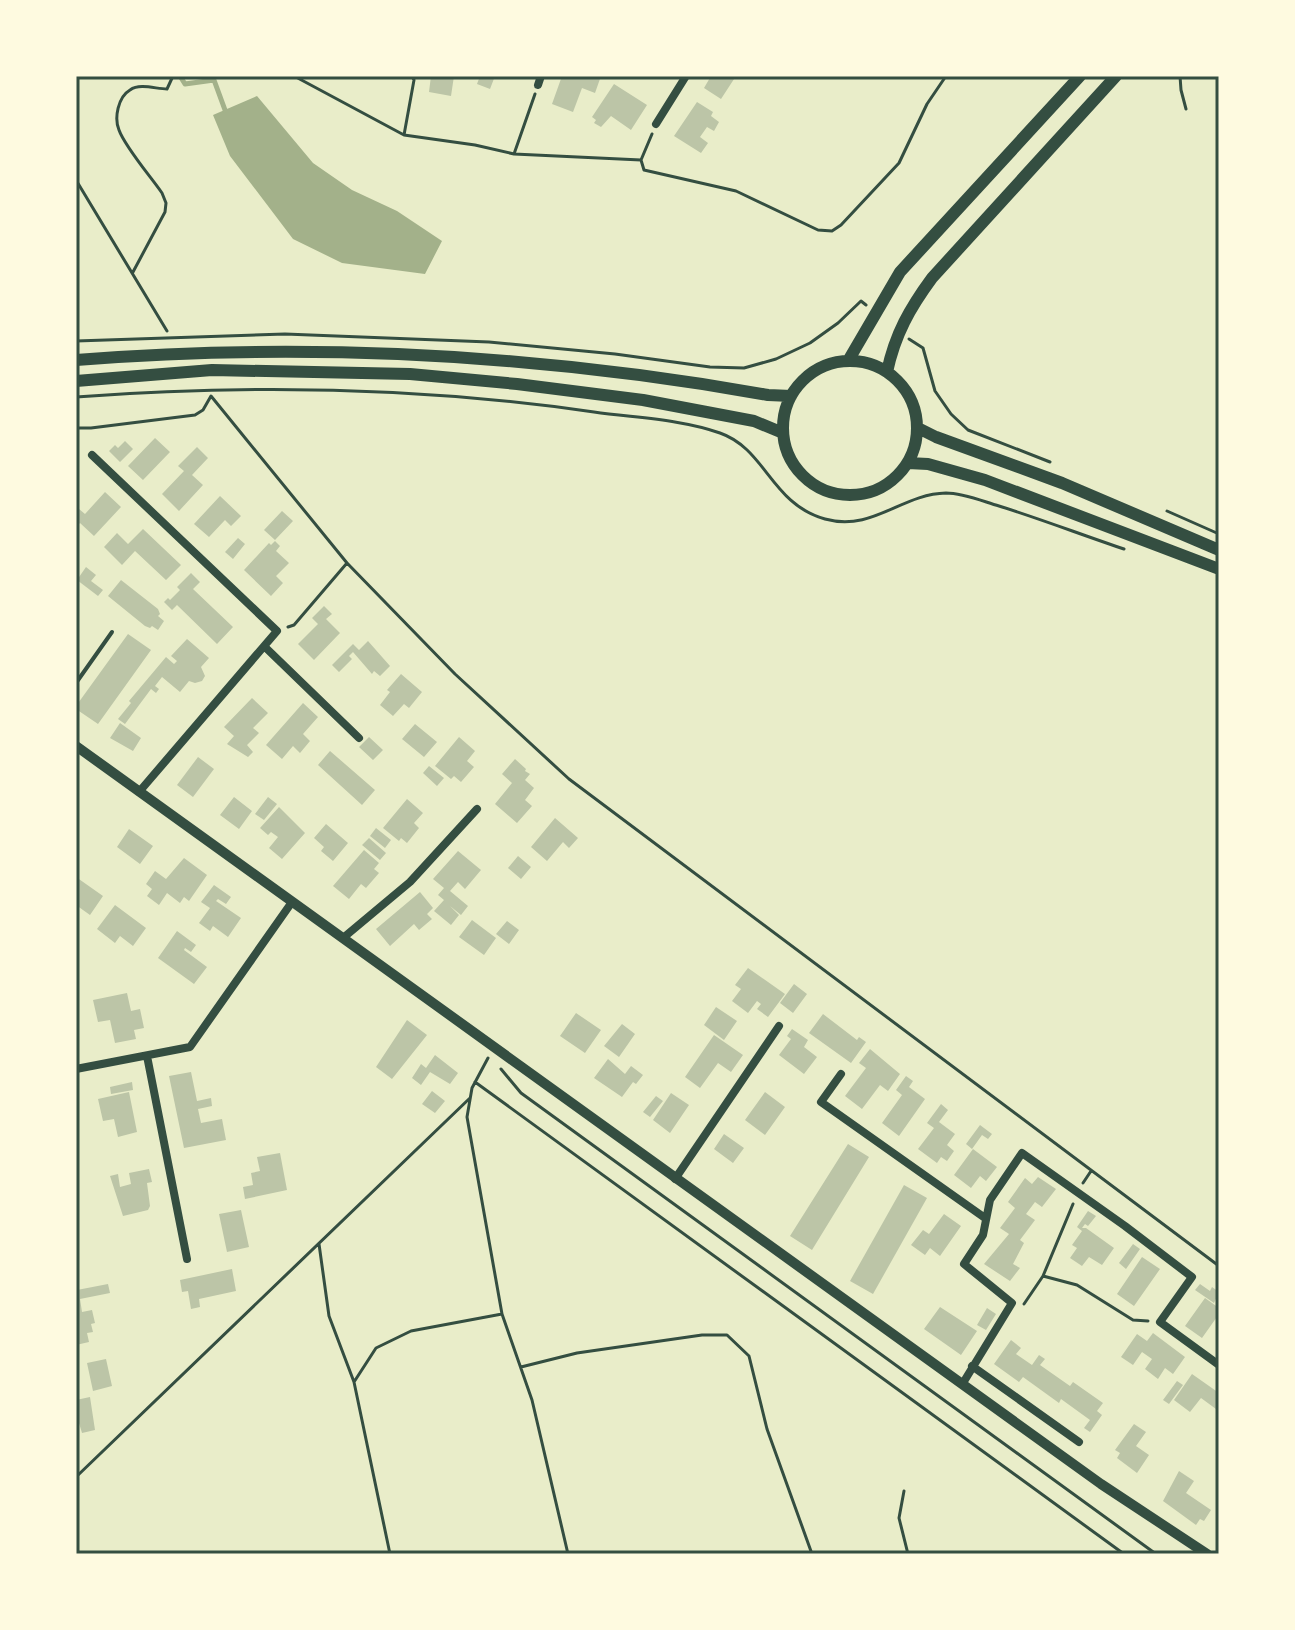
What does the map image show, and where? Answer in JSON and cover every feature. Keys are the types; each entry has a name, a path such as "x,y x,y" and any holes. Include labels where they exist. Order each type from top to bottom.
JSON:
{"main road":[{"path":"848,361 900,272 1080,76"},
{"path":"887,372 898,330 932,278 1116,76"},
{"path":"77,359 259,350 430,355 543,363 791,396"},
{"path":"862,361 887,372 910,396 916,411 918,428 908,463 899,475 873,492 842,495 814,484 802,474 786,448 783,433 791,396 801,382 831,363 862,361"},
{"path":"76,381 212,370 410,374 643,400 754,421 783,433"},
{"path":"918,428 1062,483 1219,550"},
{"path":"908,463 928,464 985,480 1219,569"}],"street":[{"path":"656,124 686,76"},
{"path":"92,455 277,631 139,792"},
{"path":"265,647 359,738"},
{"path":"76,746 1101,1484 1207,1554"},
{"path":"343,938 410,882 477,809"},
{"path":"76,1069 190,1047 292,902"},
{"path":"675,1179 779,1026"},
{"path":"147,1056 187,1259"},
{"path":"841,1074 821,1102 985,1218"},
{"path":"963,1383 1012,1303 964,1264 983,1235 990,1200 1022,1153 1192,1277 1160,1322 1219,1365"},
{"path":"972,1366 1079,1442"}],"lane":[{"path":"76,683 112,632"}],"path":[{"path":"133,272 165,212 166,203 119,131 118,110 122,97 130,89 167,89 173,76"},
{"path":"294,76 404,135 514,154 641,160"},
{"path":"404,135 414,80 412,76"},
{"path":"656,124 641,160 644,170 736,191 818,230 832,231 899,163 927,104 946,76"},
{"path":"1180,76 1186,109"},
{"path":"514,154 539,81"},
{"path":"76,180 167,331"},
{"path":"76,397 166,390 278,388 410,392 545,405 665,422 722,433 759,462 777,489 797,508 825,519 850,522 872,519 930,494 949,493 1015,511 1128,550"},
{"path":"76,428 195,415 203,410 211,396 347,563 455,674 569,779 1219,1266"},
{"path":"277,631 294,625 347,563"},
{"path":"493,1047 475,1082 467,1117 502,1314 532,1400 568,1554"},
{"path":"493,1047 495,1063 521,1093 1156,1554"},
{"path":"475,1082 1124,1554"},
{"path":"76,1477 470,1098"},
{"path":"1012,1303 1025,1304 1043,1276 1078,1192"},
{"path":"319,1244 329,1316 354,1382 390,1554"},
{"path":"1043,1276 1077,1285 1133,1320 1160,1322"},
{"path":"354,1382 376,1348 411,1331 502,1314"},
{"path":"521,1367 577,1353 702,1335 727,1335 749,1356 767,1429 812,1554"},
{"path":"904,1491 899,1518 908,1554"}],"shaded area":[{"path":"257,96 313,163 352,190 397,211 442,241 425,274 342,263 293,239 230,156 213,115"}],"building":[{"path":"431,76 454,76 451,96 429,92"},
{"path":"480,76 495,76 490,89 477,84"},
{"path":"562,76 601,76 595,93 582,88 573,112 552,104"},
{"path":"711,76 736,76 721,99 704,88"},
{"path":"614,84 647,105 631,130 611,116 601,127 594,123 596,120 592,117"},
{"path":"697,102 713,112 711,116 719,122 714,131 707,127 700,137 708,143 701,153 674,136"},
{"path":"155,438 170,452 143,480 128,466"},
{"path":"125,441 133,449 120,462 109,451"},
{"path":"197,447 208,458 192,475 203,485 179,511 162,494 184,471 178,466"},
{"path":"105,492 121,507 94,536 80,523 76,527 76,512 79,509 85,514"},
{"path":"220,496 241,516 231,526 225,520 209,537 194,524"},
{"path":"282,511 293,521 275,540 264,530"},
{"path":"143,529 181,565 166,580 135,551 122,565 104,547 117,533 128,544"},
{"path":"238,538 245,544 233,559 225,552"},
{"path":"275,541 280,546 276,551 289,563 276,576 283,583 271,596 244,570 269,543 271,545"},
{"path":"86,567 96,575 91,581 103,590 98,596 77,580"},
{"path":"191,573 200,582 193,589 233,627 217,644 177,605 172,610 164,602 180,590 177,587"},
{"path":"121,580 158,609 158,616 164,621 158,630 145,626 108,596"},
{"path":"324,606 332,614 326,619 340,633 314,660 298,644 318,624 312,618"},
{"path":"128,634 151,650 98,724 76,706"},
{"path":"187,639 209,658 201,667 205,676 202,681 189,681 180,692 162,677 155,686 159,689 156,693 151,689 125,724 118,719 166,657 174,664 177,661 171,656"},
{"path":"368,641 390,666 380,676 374,671 372,674 353,652 349,656 352,659 339,672 332,665 353,644 359,650"},
{"path":"401,674 422,692 409,708 404,704 393,716 380,705 390,692 387,690"},
{"path":"252,698 268,713 253,728 259,733 247,745 253,752 248,757 227,744 234,736 224,727"},
{"path":"303,703 318,717 303,734 310,741 300,753 293,746 282,759 266,745"},
{"path":"120,723 141,738 133,751 110,738"},
{"path":"415,724 437,742 424,757 402,739"},
{"path":"369,737 383,750 373,760 359,747"},
{"path":"459,737 475,751 467,761 474,767 461,782 454,776 451,779 435,766"},
{"path":"330,751 375,790 362,805 318,765"},
{"path":"198,757 214,769 193,797 177,785"},
{"path":"515,759 530,774 525,780 534,788 525,800 532,806 517,823 495,804 512,783 502,774"},
{"path":"429,766 444,778 437,786 423,773"},
{"path":"234,797 252,811 239,829 220,815"},
{"path":"268,797 277,804 264,820 255,814"},
{"path":"407,799 423,813 414,823 419,828 407,843 401,838 399,841 383,828"},
{"path":"279,807 305,833 282,859 269,848 278,837 271,832 268,835 260,828"},
{"path":"555,818 578,838 569,848 563,842 547,861 531,847"},
{"path":"326,824 348,843 333,861 321,851 324,847 314,838"},
{"path":"376,828 391,840 385,848 370,836"},
{"path":"129,829 153,846 140,864 117,847"},
{"path":"369,838 386,853 380,860 362,845"},
{"path":"364,850 379,863 374,869 379,873 366,888 361,884 349,899 333,886"},
{"path":"458,851 481,870 465,889 458,882 450,891 468,906 461,915 450,906 459,915 451,925 434,911 444,900 438,895 444,888 433,879"},
{"path":"518,856 531,867 521,879 508,868"},
{"path":"184,858 207,875 189,901 184,897 180,903 167,893 159,905 147,896 152,889 146,884 155,871 166,879"},
{"path":"76,877 103,896 90,915 76,905"},
{"path":"214,885 231,897 226,904 218,899 216,901 241,918 228,937 213,926 210,931 199,923 210,908 201,902"},
{"path":"420,892 433,908 427,914 432,919 419,930 414,924 390,946 376,929"},
{"path":"115,905 146,928 133,946 120,936 115,943 97,929"},
{"path":"472,920 496,938 484,955 459,937"},
{"path":"507,921 519,930 509,944 496,934"},
{"path":"177,931 196,945 191,952 184,950 207,967 194,984 158,958"},
{"path":"748,968 785,994 768,1017 757,1009 761,1004 757,1001 748,1013 732,1001 741,989 735,985"},
{"path":"794,984 807,994 793,1013 780,1003"},
{"path":"127,993 131,1011 140,1009 144,1028 134,1030 136,1039 115,1043 110,1020 98,1022 93,1000"},
{"path":"716,1007 737,1021 724,1040 704,1025"},
{"path":"576,1013 601,1030 585,1053 560,1036"},
{"path":"823,1014 857,1040 859,1037 866,1042 851,1063 809,1033"},
{"path":"407,1020 427,1035 392,1079 376,1067"},
{"path":"622,1024 635,1034 619,1057 604,1046"},
{"path":"792,1029 808,1040 804,1047 817,1057 804,1074 779,1055 791,1039 787,1036"},
{"path":"714,1035 743,1055 731,1072 718,1063 700,1088 685,1077"},
{"path":"870,1049 900,1074 888,1091 880,1085 862,1109 845,1096 866,1068 859,1063"},
{"path":"435,1055 458,1073 450,1084 430,1072 421,1085 412,1078 421,1064 426,1068"},
{"path":"608,1059 625,1074 631,1066 643,1075 636,1084 633,1082 622,1097 594,1078"},
{"path":"191,1072 197,1101 211,1098 212,1106 198,1109 201,1123 222,1119 226,1140 184,1148 169,1076"},
{"path":"906,1076 913,1081 909,1087 925,1099 899,1136 882,1123 902,1095 896,1090"},
{"path":"132,1082 133,1090 111,1094 110,1087"},
{"path":"432,1091 445,1101 435,1113 422,1104"},
{"path":"129,1092 137,1132 118,1137 114,1119 103,1121 98,1099"},
{"path":"765,1092 785,1107 765,1135 745,1120"},
{"path":"671,1093 689,1105 670,1133 653,1120"},
{"path":"656,1096 663,1101 650,1117 643,1112"},
{"path":"941,1104 948,1110 939,1122 955,1134 947,1145 954,1151 947,1161 941,1157 937,1163 918,1149 934,1128 927,1123"},
{"path":"980,1125 992,1134 988,1139 982,1135 972,1149 966,1144"},
{"path":"724,1134 744,1148 733,1163 714,1149"},
{"path":"848,1144 869,1157 812,1250 790,1236"},
{"path":"973,1149 997,1167 986,1181 980,1176 971,1188 954,1175"},
{"path":"280,1153 287,1190 245,1199 243,1187 253,1185 251,1173 260,1171 257,1157"},
{"path":"149,1169 152,1182 147,1183 148,1210 123,1216 110,1176 118,1174 120,1187 131,1184 129,1173"},
{"path":"1038,1177 1056,1189 1042,1207 1035,1202 1026,1214 1035,1220 1020,1240 1024,1243 1013,1264 1020,1268 1010,1281 984,1264 1009,1234 1000,1228 1015,1208 1008,1202 1025,1178 1032,1184"},
{"path":"904,1185 927,1198 873,1294 850,1281"},
{"path":"241,1210 249,1247 227,1252 219,1214"},
{"path":"1088,1211 1096,1216 1082,1228 1114,1248 1102,1265 1089,1257 1082,1266 1070,1258 1077,1248 1072,1245 1082,1231 1077,1227"},
{"path":"944,1214 961,1226 940,1256 930,1248 925,1255 911,1245 923,1230 929,1234"},
{"path":"1133,1244 1140,1249 1126,1269 1119,1263"},
{"path":"1142,1257 1160,1269 1134,1306 1117,1294"},
{"path":"232,1269 236,1291 199,1299 200,1307 191,1309 188,1291 182,1292 180,1280"},
{"path":"108,1284 110,1293 80,1299 82,1312 92,1310 95,1323 91,1324 93,1332 87,1333 89,1342 76,1345 77,1290"},
{"path":"1200,1284 1210,1291 1212,1287 1219,1292 1214,1303 1195,1290"},
{"path":"1205,1298 1219,1308 1219,1314 1202,1338 1185,1326"},
{"path":"940,1307 977,1331 961,1355 924,1329"},
{"path":"987,1308 996,1314 986,1330 977,1325"},
{"path":"1153,1333 1185,1357 1173,1374 1165,1368 1158,1379 1145,1369 1152,1359 1142,1352 1133,1365 1121,1357 1137,1334 1147,1341"},
{"path":"1011,1340 1021,1348 1016,1354 1032,1365 1039,1355 1045,1359 1040,1365 1070,1386 1073,1382 1103,1403 1097,1411 1102,1415 1090,1432 1084,1428 1090,1420 1061,1399 1059,1403 1023,1377 1019,1382 994,1364"},
{"path":"106,1359 112,1386 93,1391 87,1363"},
{"path":"1192,1374 1219,1393 1216,1409 1201,1398 1190,1412 1174,1400"},
{"path":"1177,1381 1183,1385 1169,1404 1163,1400"},
{"path":"90,1397 95,1430 82,1433 76,1400"},
{"path":"1134,1424 1146,1432 1136,1446 1149,1455 1137,1473 1117,1458 1120,1453 1115,1450"},
{"path":"1179,1471 1194,1481 1186,1493 1211,1510 1204,1521 1200,1519 1196,1525 1163,1501"}],"waterway":[{"path":"180,76 185,84 214,80 225,110"}]}
